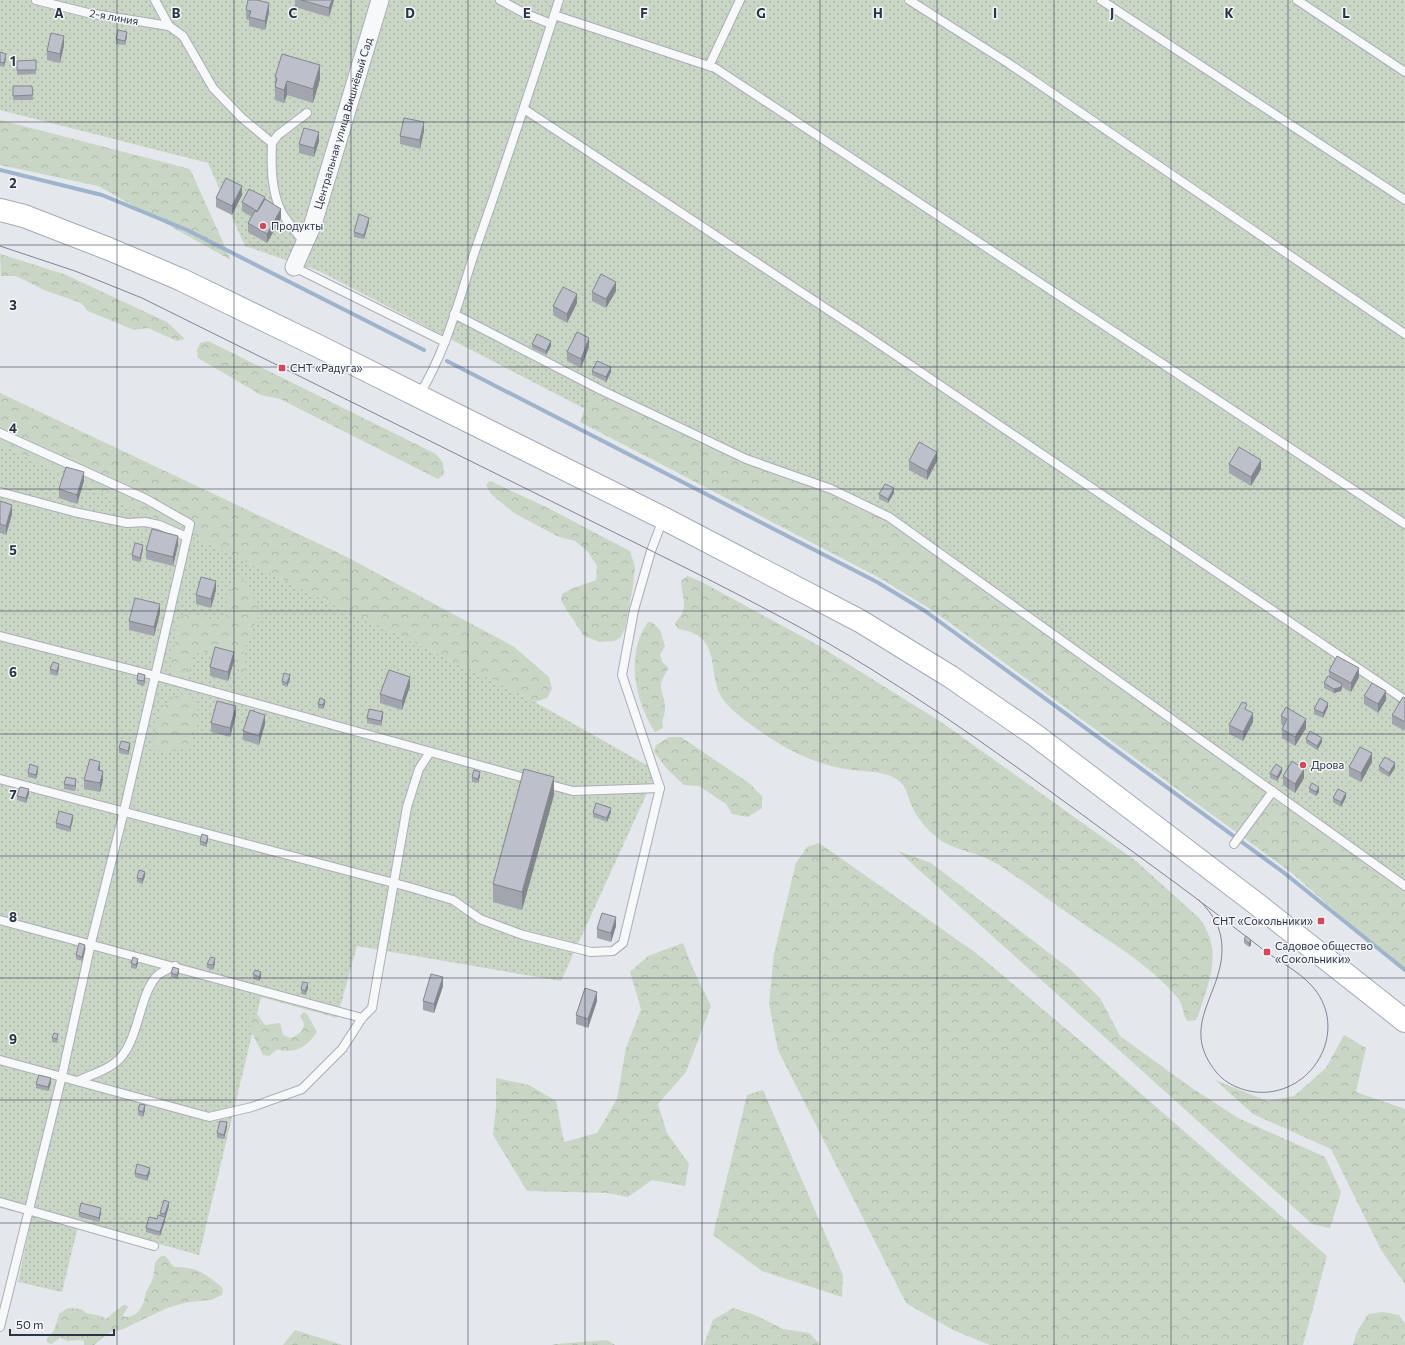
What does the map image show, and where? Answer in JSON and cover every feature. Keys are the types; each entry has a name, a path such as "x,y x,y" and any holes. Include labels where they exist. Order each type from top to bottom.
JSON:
{"main road":[{"path":"0,210 24,216 182,280 663,518 860,621 951,678 1035,735 1258,905 1405,1021"}],"street":[{"name":"Центральная улица Вишнёвый Сад","path":"294,267 315,217 380,0"}],"lane":[{"name":"2-я линия","path":"36,0 88,13 169,26"},
{"path":"155,0 169,26 183,36 213,88 242,118 272,143"},
{"path":"500,0 524,14 551,24"},
{"path":"419,396 445,342 524,109 559,0"},
{"path":"709,66 740,0"},
{"path":"909,0 1008,63 1405,334"},
{"path":"1101,0 1405,200"},
{"path":"1297,0 1405,72"},
{"path":"554,15 709,66 722,73 1405,524"},
{"path":"524,109 857,328 1405,700"},
{"path":"305,243 282,213 277,198 272,168 272,143 278,135 307,113"},
{"path":"294,267 445,342"},
{"path":"454,314 601,390 746,459 831,489 889,517 1405,886"},
{"path":"0,433 146,499 190,524 156,676 91,943 62,1076 0,1327"},
{"path":"0,492 81,514 127,523 145,522 159,525 187,537"},
{"path":"0,779 453,900 480,920 523,935 591,952 613,951 623,943 660,788 622,675 634,610 651,551 663,518"},
{"path":"0,636 156,676 573,791 660,788"},
{"path":"0,1060 80,1080 209,1117 252,1107 291,1094 307,1086 342,1048 362,1018 372,1008 375,982 383,951 412,789 419,769 430,752"},
{"path":"1234,844 1273,791"},
{"path":"0,920 91,943 362,1018"},
{"path":"80,1080 111,1065 122,1057 130,1045 151,985 157,976 175,966"},
{"path":"0,1202 154,1246"}],"green space":[{"path":"0,0 1405,0 1405,937 886,565 319,271 245,246 208,163 0,110"},
{"path":"0,120 190,169 231,260 98,186 0,165"},
{"path":"0,254 64,274 167,322 185,339 177,341 148,328 134,330 88,311 81,303 44,290 16,276 1,276"},
{"path":"208,341 436,454 443,463 444,474 438,479 280,399 261,395 198,358 197,350 200,343"},
{"path":"0,393 345,556 513,646 549,677 552,689 547,698 535,702 510,688 0,444"},
{"path":"598,394 732,457 834,496 890,523 1392,884 1405,891 1405,973 1292,873 935,612 878,577 580,422 588,398"},
{"path":"0,444 510,688 657,771 561,981 357,946 337,1018 261,997 199,1255 79,1222 62,1292 18,1282 32,1216 0,1208"},
{"path":"490,481 548,508 630,551 635,567 633,586 625,629 620,638 614,641 600,642 584,636 561,601 562,594 596,580 597,566 588,552 575,541 559,537 514,513 491,494 486,485"},
{"path":"687,576 700,581 816,644 941,722 1136,861 1199,918 1207,930 1213,954 1212,966 1210,978 1196,1020 1187,1021 1181,1003 1177,997 1154,974 1129,954 994,862 982,856 955,848 943,842 929,831 918,817 912,807 905,789 898,780 886,774 838,768 806,758 770,738 730,708 719,691 712,658 703,640 693,633 678,629 675,624 681,615 684,606 681,581"},
{"path":"241,577 247,583 249,591 257,604 260,613 242,655 247,667 247,673 245,675 241,674 232,658 197,650 187,676 177,678 172,674 171,668 177,628 181,617 192,614 214,621 225,620 229,594 235,580"},
{"path":"648,622 652,622 660,630 665,646 660,655 663,663 669,668 664,675 661,686 665,703 662,723 663,728 655,732 642,706 635,677 637,648 641,635"},
{"path":"188,694 195,698 199,716 190,745 173,751 158,751 154,749 153,744 155,732 165,705 172,698"},
{"path":"669,737 681,737 749,783 762,796 762,808 748,817 732,814 726,804 699,786 684,785 668,770 654,752 656,745"},
{"path":"819,843 976,953 1090,1049 1327,1256 1303,1345 990,1345 953,1330 906,1303 778,1050 769,1004 774,954 796,863 807,847"},
{"path":"898,851 931,863 1069,968 1100,998 1120,1036 1189,1086 1238,1118 1325,1157 1341,1192 1330,1228 1312,1224"},
{"path":"683,943 693,969 711,1006 686,1072 658,1104 667,1133 689,1164 685,1186 652,1180 628,1197 607,1193 527,1191 493,1135 496,1108 496,1078 529,1085 556,1101 564,1142 597,1133 617,1099 626,1048 641,1009 630,972 648,956"},
{"path":"304,1012 307,1014 317,1032 311,1039 301,1048 293,1051 276,1050 269,1056 263,1055 251,1031 249,1018 252,1014 258,1015 265,1025 280,1023 283,1035 290,1038 297,1035 303,1029 304,1024 300,1016"},
{"path":"1344,1035 1366,1048 1356,1092 1405,1109 1405,1284 1381,1250 1331,1149 1253,1114 1215,1080 1267,1101 1294,1096 1326,1068"},
{"path":"763,1090 843,1275 842,1297 762,1271 713,1235 747,1095"},
{"path":"161,1256 165,1256 174,1267 189,1268 206,1275 223,1288 222,1295 211,1300 188,1302 167,1308 123,1329 109,1333 94,1345 84,1345 84,1341 80,1340 68,1341 60,1338 51,1344 47,1342 47,1338 54,1331 59,1314 68,1308 81,1309 86,1313 101,1316 106,1319 123,1305 128,1307 123,1315 125,1317 134,1315 138,1312 151,1283 155,1263"},
{"path":"733,1308 755,1315 783,1329 809,1333 821,1345 704,1345 713,1320"},
{"path":"1383,1312 1399,1315 1405,1324 1405,1345 1353,1345 1357,1332 1368,1314"},
{"path":"295,1330 343,1345 283,1345"},
{"path":"607,1340 615,1345 552,1345 556,1344"}],"building":[{"path":"248,0 257,0 269,3 265,21 249,17 251,11 246,10"},
{"path":"301,0 332,0 329,8"},
{"path":"118,30 127,32 125,41 116,39"},
{"path":"51,33 64,36 60,54 47,51"},
{"path":"0,52 6,54 4,63 0,62"},
{"path":"282,54 320,65 313,89 287,81 284,90 275,87 277,78 275,77"},
{"path":"36,60 36,70 17,70 17,61"},
{"path":"13,86 32,86 33,95 13,96"},
{"path":"404,118 424,122 420,140 400,136"},
{"path":"304,128 319,132 314,148 299,144"},
{"path":"226,178 242,186 232,206 216,198"},
{"path":"249,189 265,197 257,211 242,202"},
{"path":"265,199 281,209 267,234 248,223 255,211 257,212"},
{"path":"359,214 369,218 364,235 354,232"},
{"path":"601,274 616,282 606,299 592,292"},
{"path":"563,287 577,294 567,314 553,306"},
{"path":"577,332 589,338 581,359 567,352"},
{"path":"537,334 551,341 546,351 532,344"},
{"path":"597,361 611,367 606,377 592,371"},
{"path":"919,442 937,452 927,471 909,461"},
{"path":"1239,447 1261,460 1251,477 1229,464"},
{"path":"66,467 84,472 77,495 59,489"},
{"path":"885,484 894,488 888,499 879,494"},
{"path":"0,501 12,505 6,526 0,524"},
{"path":"152,529 178,536 173,557 146,550"},
{"path":"135,543 143,545 140,558 132,555"},
{"path":"201,577 216,581 211,599 196,595"},
{"path":"135,598 160,604 154,627 129,621"},
{"path":"215,647 234,652 228,672 210,667"},
{"path":"1337,656 1359,668 1351,683 1329,671"},
{"path":"53,662 59,664 57,671 50,669"},
{"path":"389,670 410,677 402,701 380,694"},
{"path":"138,673 145,675 144,681 137,680"},
{"path":"284,673 290,675 287,683 282,681"},
{"path":"1328,676 1342,684 1341,687 1334,689 1324,683"},
{"path":"1372,683 1386,691 1378,704 1364,696"},
{"path":"1403,697 1405,698 1405,722 1392,715"},
{"path":"320,698 325,700 323,705 318,704"},
{"path":"1320,698 1328,703 1323,713 1314,709"},
{"path":"217,701 236,706 230,728 211,723"},
{"path":"1242,702 1247,704 1245,709 1253,713 1243,732 1229,725"},
{"path":"1286,707 1306,719 1295,737 1282,729 1287,719 1281,716"},
{"path":"369,709 383,712 381,721 367,718"},
{"path":"250,710 265,715 259,736 243,731"},
{"path":"1310,731 1322,738 1317,746 1306,739"},
{"path":"121,741 130,743 128,751 119,748"},
{"path":"1360,747 1372,753 1361,773 1349,767"},
{"path":"1385,757 1395,763 1389,773 1379,766"},
{"path":"90,759 100,762 98,770 103,771 100,783 84,780"},
{"path":"1292,761 1304,769 1295,784 1283,776"},
{"path":"30,764 38,767 36,775 28,773"},
{"path":"1276,764 1282,768 1277,777 1270,773"},
{"path":"524,769 554,777 522,892 493,884"},
{"path":"474,770 480,772 478,779 472,777"},
{"path":"66,777 76,779 75,786 64,784"},
{"path":"1312,783 1319,787 1316,792 1309,788"},
{"path":"20,787 29,789 26,798 17,796"},
{"path":"1338,789 1346,793 1341,802 1333,798"},
{"path":"596,803 611,808 607,818 593,813"},
{"path":"59,811 73,815 70,827 56,823"},
{"path":"202,834 208,836 206,843 200,841"},
{"path":"139,870 145,872 142,879 137,878"},
{"path":"602,913 616,917 611,933 597,929"},
{"path":"1246,936 1251,940 1249,943 1244,939"},
{"path":"79,943 85,945 82,957 76,955"},
{"path":"133,957 138,959 136,965 131,963"},
{"path":"211,957 215,958 213,965 207,964"},
{"path":"173,967 179,969 177,975 171,973"},
{"path":"255,970 261,972 259,977 253,974"},
{"path":"431,974 443,977 434,1004 423,1001"},
{"path":"303,982 308,983 305,991 301,989"},
{"path":"585,988 597,992 588,1019 576,1015"},
{"path":"54,1033 58,1034 57,1039 52,1038"},
{"path":"39,1075 51,1078 48,1087 36,1084"},
{"path":"140,1104 145,1105 143,1112 138,1110"},
{"path":"220,1121 227,1122 224,1135 217,1133"},
{"path":"137,1164 150,1168 147,1176 135,1173"},
{"path":"164,1200 169,1202 165,1214 160,1213"},
{"path":"81,1203 101,1208 99,1218 79,1212"},
{"path":"158,1215 165,1217 160,1232 146,1228 149,1217 157,1219"}],"waterway":[{"path":"0,170 102,195 187,230 424,350"},
{"path":"447,361 877,582 925,611 1283,872 1405,970"}],"tram line":[{"path":"0,246 75,271 142,298 736,593 826,642 907,692 1048,789 1180,886 1194,897 1208,908 1265,951 1295,971 1311,985 1322,1001 1327,1017 1327,1034 1323,1051 1314,1066 1302,1078 1287,1087 1269,1092 1247,1091 1234,1086 1222,1078 1206,1056 1201,1040 1201,1026 1220,966 1222,941 1216,922 1204,905 1199,900"}],"place":[{"name":"Продукты","path":"263,226"},
{"name":"СНТ «Радуга»","path":"282,368"},
{"name":"Дрова","path":"1303,765"},
{"name":"СНТ «Сокольники»","path":"1321,921"},
{"name":"Садовое общество «Сокольники»","path":"1267,952"}]}
